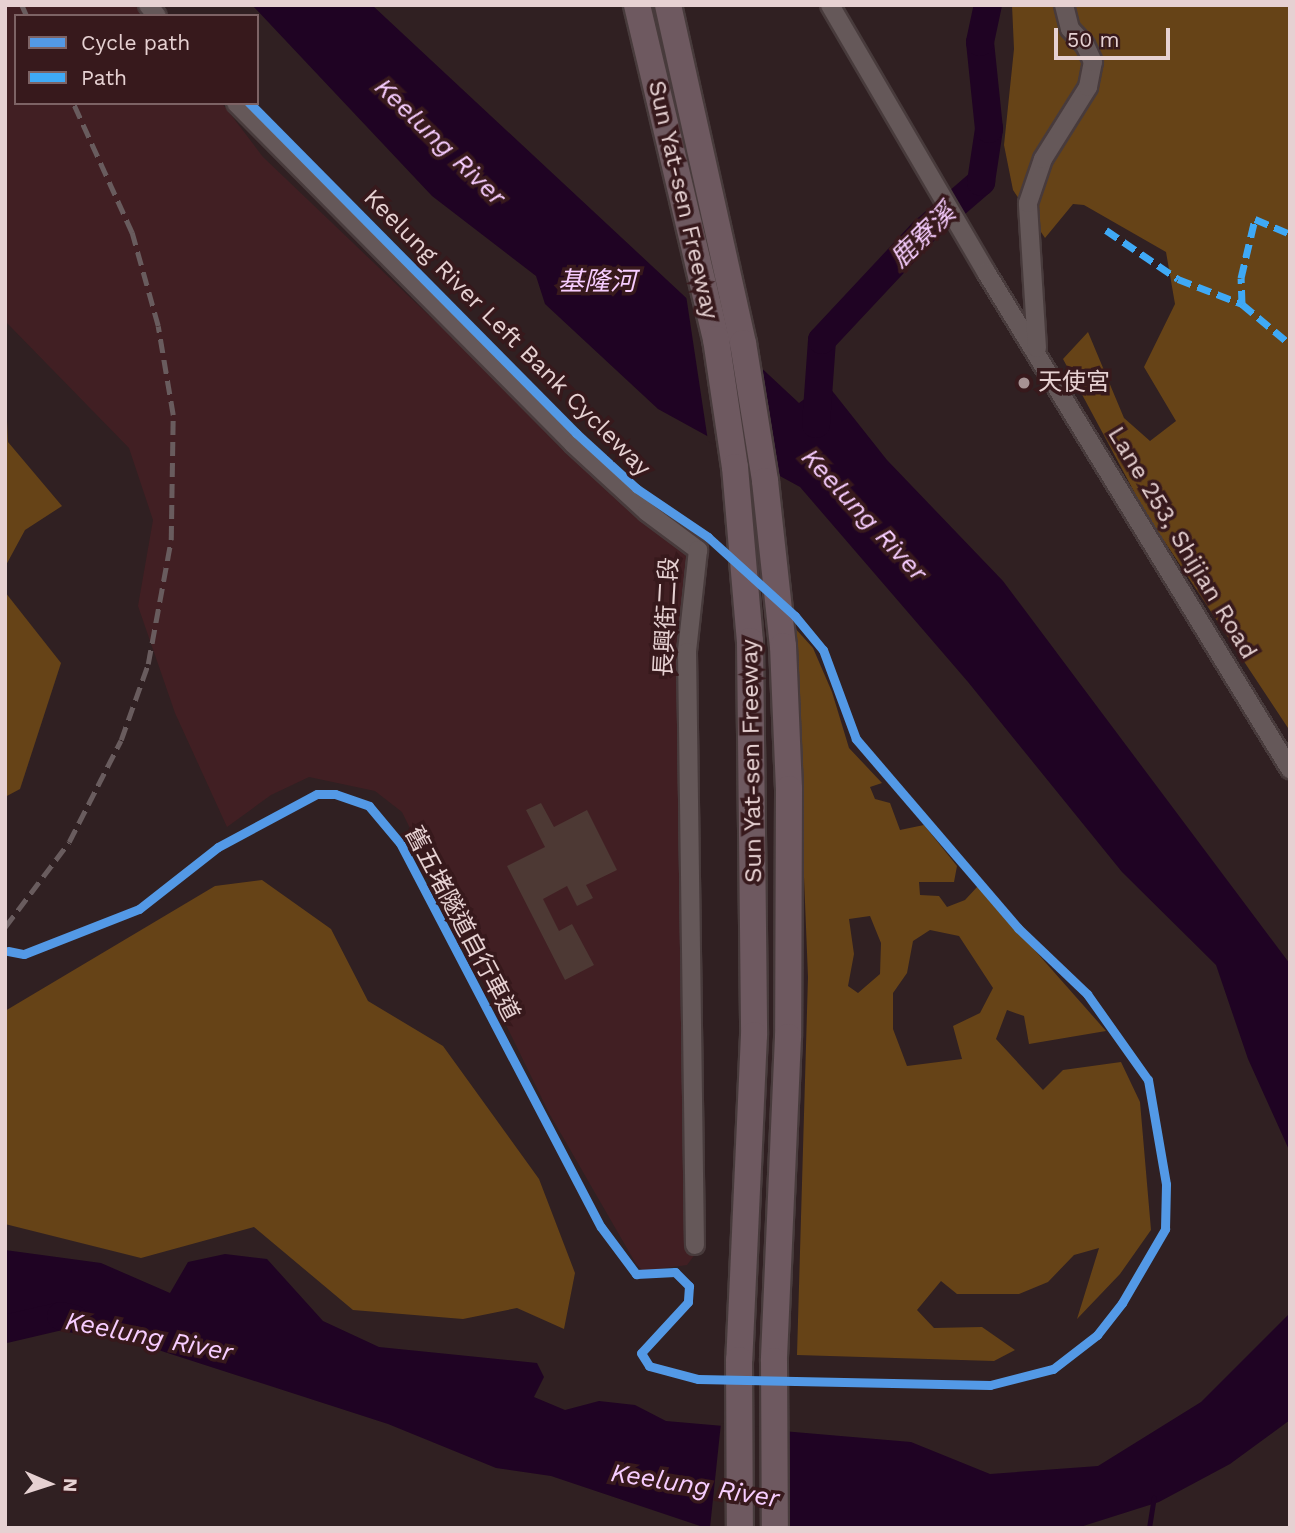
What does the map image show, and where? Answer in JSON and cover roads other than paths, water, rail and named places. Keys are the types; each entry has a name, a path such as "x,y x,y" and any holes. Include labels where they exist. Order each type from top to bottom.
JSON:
{"highway":[{"name":"Sun Yat-sen Freeway","path":"637,5 716,339 735,467 750,641 754,1035 739,1360 740,1528"},
{"name":"Sun Yat-sen Freeway","path":"668,5 714,199 765,481 783,646 789,789 788,1037 775,1361 775,1528"}],"street":[{"name":"Lane 253, Shijian Road","path":"830,5 986,272 1290,769"},
{"path":"1037,352 1028,203 1043,159 1088,87 1093,62 1085,45 1070,29 1064,5"},
{"name":"長興街二段","path":"238,105 573,444 647,512 698,550 687,652 695,1245"},
{"path":"1007,304 1022,314 1034,301"}],"water":[{"name":"基隆河","path":"252,5 372,5 799,403 826,383 887,460 1003,581 1290,964 1290,1152 1248,1059 1216,965 1122,872 968,682 800,487 658,409 545,304 536,276 432,196"},
{"path":"5,1250 101,1263 170,1293 188,1262 225,1254 267,1259 323,1321 379,1347 537,1363 544,1377 534,1397 565,1410 599,1401 635,1405 666,1421 911,1442 990,1474 1098,1466 1201,1402 1290,1313 1290,1420 1230,1464 1159,1502 1077,1528 706,1528 551,1476 496,1468 388,1424 59,1318 5,1326"}],"waterway":[{"name":"鹿寮溪","path":"816,424 822,340 923,232 981,182 989,129 980,42 988,5"},
{"name":"Keelung River","path":"5,1329 61,1316 74,1319"},
{"path":"1149,1528 1154,1498"}],"railway":[{"path":"22,5 26,14"},
{"path":"5,927 69,842 121,740 148,664 171,540 173,415 158,326 132,233 74,105"}],"place":[{"name":"天使宮","path":"1024,383"}]}
